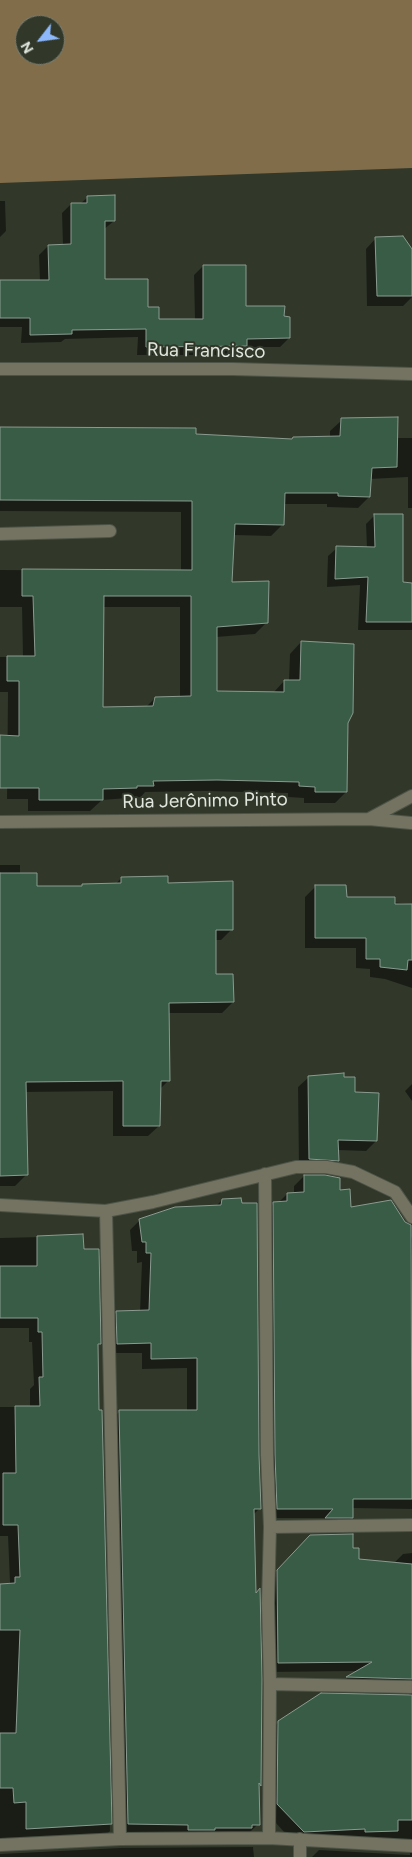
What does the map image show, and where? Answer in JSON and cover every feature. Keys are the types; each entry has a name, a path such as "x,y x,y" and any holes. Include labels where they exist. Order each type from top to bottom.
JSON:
{"street":[{"name":"Rua Francisco","path":"0,369 233,369 412,374"},
{"path":"0,534 110,531"},
{"path":"369,819 412,796"},
{"name":"Rua Jerônimo Pinto","path":"0,822 369,819 411,823"},
{"path":"0,1204 106,1211 153,1202 296,1167 326,1167 353,1172 395,1192 412,1217"},
{"path":"265,1174 267,1455 270,1527 268,1603 270,1684 269,1838"},
{"path":"106,1211 120,1839"},
{"path":"270,1527 412,1525"},
{"path":"270,1684 412,1687"},
{"path":"0,1845 120,1839 269,1838 412,1846"},
{"path":"300,1839 300,1857"}],"shaded area":[{"path":"0,0 412,0 412,168 0,183"}],"building":[{"path":"115,195 115,221 105,221 105,279 148,279 148,307 159,307 159,319 203,319 203,265 246,265 246,306 285,306 284,316 290,317 290,338 247,339 247,346 146,347 146,329 72,330 72,334 30,335 30,318 0,318 0,280 49,280 48,245 71,244 71,203 87,203 87,196"},
{"path":"403,236 412,249 412,296 377,296 375,237"},
{"path":"398,417 397,467 372,468 370,497 338,496 338,493 285,493 284,525 235,524 232,582 269,581 268,623 217,627 217,691 284,692 284,680 300,680 301,641 354,644 353,713 348,723 347,792 315,792 315,787 299,786 299,782 153,781 154,786 103,789 103,800 39,800 39,788 0,788 0,735 19,736 19,681 7,681 7,656 35,656 33,596 22,596 22,569 192,570 192,501 0,500 0,427 196,428 196,434 292,439 293,437 340,436 341,418","holes":["104,596 191,596 191,696 155,697 153,706 103,707"]},
{"path":"374,514 403,514 403,582 412,583 412,622 366,622 368,577 335,579 336,546 375,547"},
{"path":"0,873 37,873 37,886 82,886 82,884 121,883 121,877 168,876 168,883 233,881 233,930 216,930 216,974 233,974 234,1002 169,1003 170,1081 161,1081 160,1126 123,1126 123,1081 26,1082 28,1175 0,1176"},
{"path":"315,885 346,885 347,897 395,897 395,904 412,904 412,960 408,960 407,970 380,967 380,959 366,959 366,938 315,938"},
{"path":"344,1073 344,1077 355,1077 355,1092 379,1093 377,1141 338,1140 339,1161 309,1159 308,1076"},
{"path":"304,1175 325,1175 340,1178 340,1190 350,1189 351,1207 391,1200 405,1222 411,1225 412,1499 353,1499 353,1518 325,1518 333,1509 277,1509 273,1202 287,1201 287,1193 304,1192"},
{"path":"241,1198 242,1203 257,1203 261,1509 254,1509 256,1593 260,1588 262,1679 261,1786 259,1783 260,1825 252,1825 252,1828 188,1830 188,1825 128,1824 119,1410 197,1410 197,1358 151,1359 151,1343 117,1344 116,1311 149,1310 151,1253 146,1253 146,1242 142,1242 139,1219 175,1207 221,1205 222,1199"},
{"path":"83,1234 84,1249 99,1249 101,1344 98,1344 99,1410 102,1410 112,1824 26,1829 26,1802 14,1803 13,1788 0,1788 0,1733 16,1733 20,1630 0,1630 0,1584 15,1583 15,1577 20,1577 18,1525 3,1525 3,1473 16,1473 15,1406 40,1406 39,1377 43,1377 42,1332 38,1332 38,1318 0,1318 0,1266 37,1266 37,1236"},
{"path":"353,1534 353,1548 359,1548 359,1559 412,1564 412,1679 346,1677 372,1662 278,1663 277,1570 310,1535"},
{"path":"321,1693 412,1695 412,1820 398,1820 398,1831 365,1832 365,1829 304,1832 277,1804 278,1721"}]}
